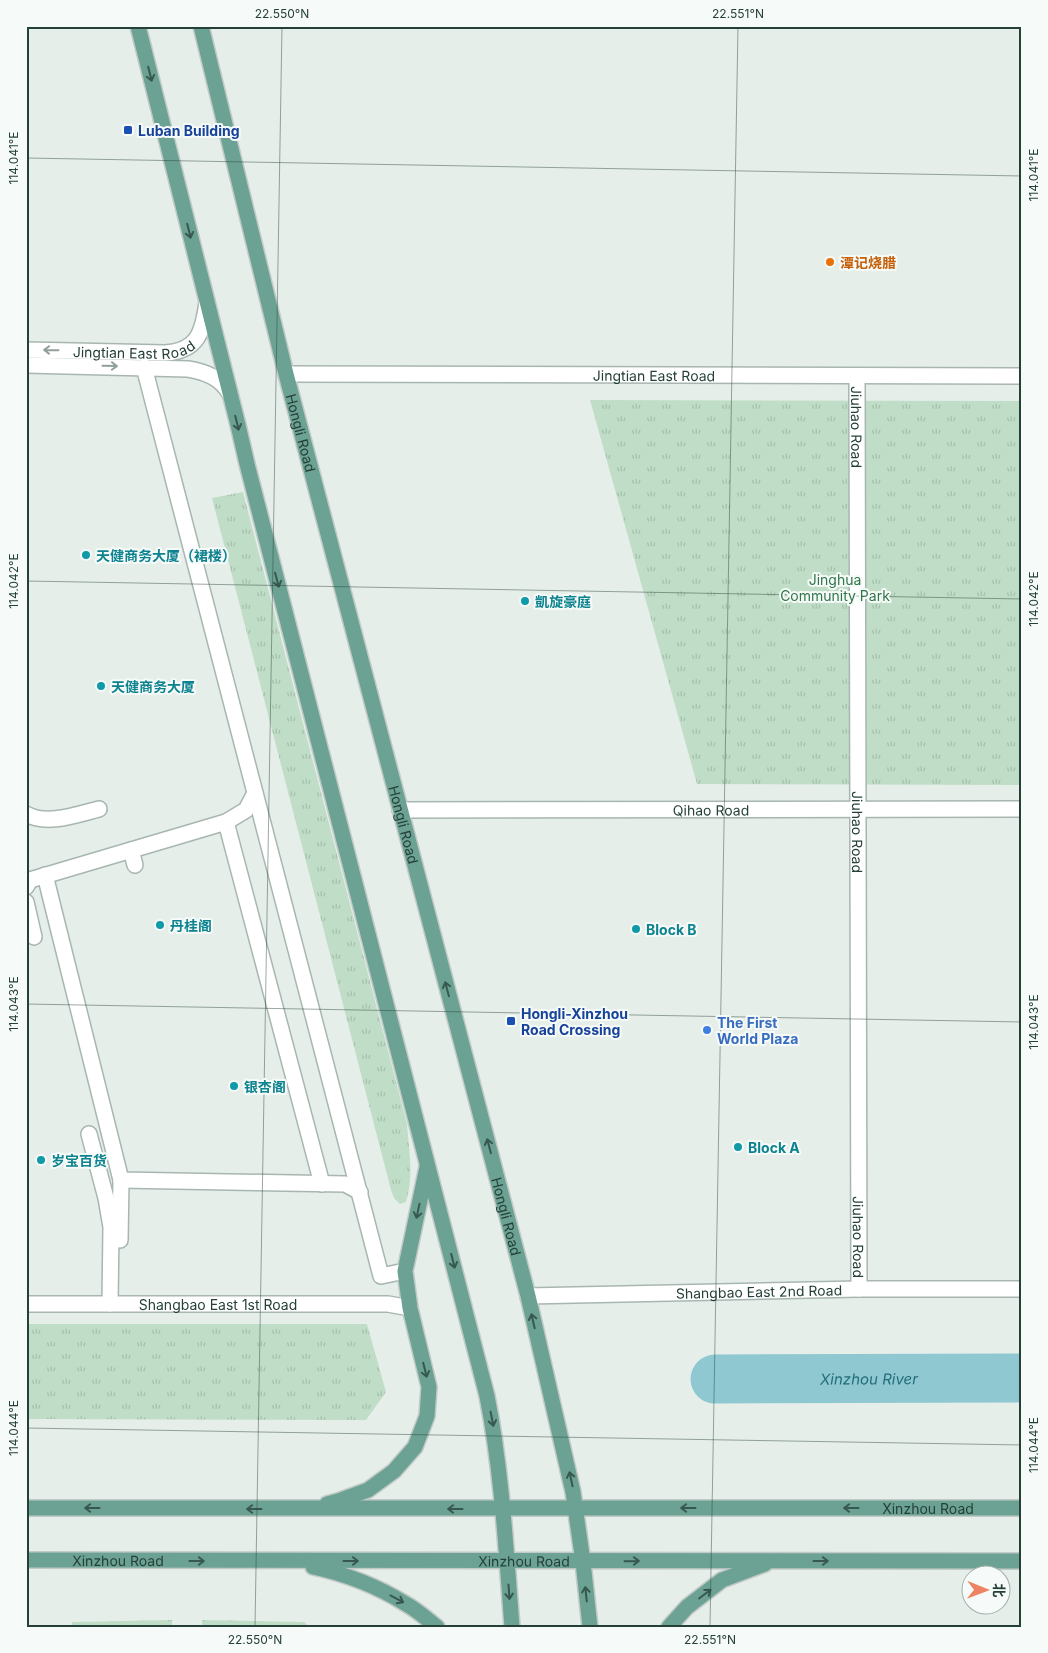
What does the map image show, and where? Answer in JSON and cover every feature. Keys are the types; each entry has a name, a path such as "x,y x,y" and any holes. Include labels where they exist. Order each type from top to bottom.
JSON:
{"main road":[{"path":"138,26 249,474 487,1396 496,1438 504,1508 512,1627"},
{"name":"Hongli Road","path":"201,26 286,374 528,1296 576,1509 590,1627"},
{"path":"303,1509 338,1501 368,1490 394,1471 415,1447 427,1416 429,1387 410,1308 405,1271 428,1163"},
{"path":"26,1508 504,1508"},
{"name":"Xinzhou Road","path":"504,1508 1022,1508"},
{"name":"Xinzhou Road","path":"26,1560 1022,1561"},
{"path":"285,1561 331,1570 370,1584 408,1604 437,1627"},
{"path":"670,1627 687,1607 722,1580 772,1561"}],"street":[{"name":"Jingtian East Road","path":"26,350 165,353 178,351 192,345 198,338 204,325 207,302"},
{"name":"Jingtian East Road","path":"26,365 172,367 196,370 218,380 230,394"},
{"path":"144,367 381,1276 405,1271"},
{"name":"Jingtian East Road","path":"286,374 1022,376"},
{"name":"Jiuhao Road","path":"857,376 859,1289"},
{"path":"26,888 30,880 45,875 226,822 246,810 255,793"},
{"path":"26,814 34,818 59,818 99,808"},
{"name":"Qihao Road","path":"400,810 1022,809"},
{"path":"226,822 322,1184"},
{"path":"131,850 135,865"},
{"path":"45,875 121,1180 114,1304"},
{"path":"26,902 34,937"},
{"path":"89,1134 106,1198 111,1227 114,1304"},
{"path":"121,1180 345,1184 360,1192"},
{"name":"Shangbao East 2nd Road","path":"528,1296 859,1289 1022,1288"},
{"name":"Shangbao East 1st Road","path":"26,1304 388,1304 410,1308"},
{"path":"26,1568 46,1560"}],"green space":[{"name":"Jinghua Community Park","path":"590,400 1022,401 1022,785 697,784"},
{"path":"243,492 407,1124 410,1183 406,1202 400,1204 394,1198 391,1190 212,498"},
{"path":"26,1324 367,1324 386,1392 366,1420 26,1419"},
{"path":"172,1620 172,1627 72,1627 72,1622"},
{"path":"202,1620 304,1622 310,1627 202,1627"}],"waterway":[{"name":"Xinzhou River","path":"715,1379 1022,1378"}],"place":[{"name":"Luban Building","path":"128,130"},
{"name":"潭记烧腊","path":"830,262"},
{"name":"天健商务大厦（裙楼）","path":"86,555"},
{"name":"凱旋豪庭","path":"525,601"},
{"name":"天健商务大厦","path":"101,686"},
{"name":"丹桂阁","path":"160,925"},
{"name":"Block B","path":"636,929"},
{"name":"Hongli-Xinzhou Road Crossing","path":"511,1021"},
{"name":"The First World Plaza","path":"707,1030"},
{"name":"银杏阁","path":"234,1086"},
{"name":"Block A","path":"738,1147"},
{"name":"岁宝百货","path":"41,1160"}]}
